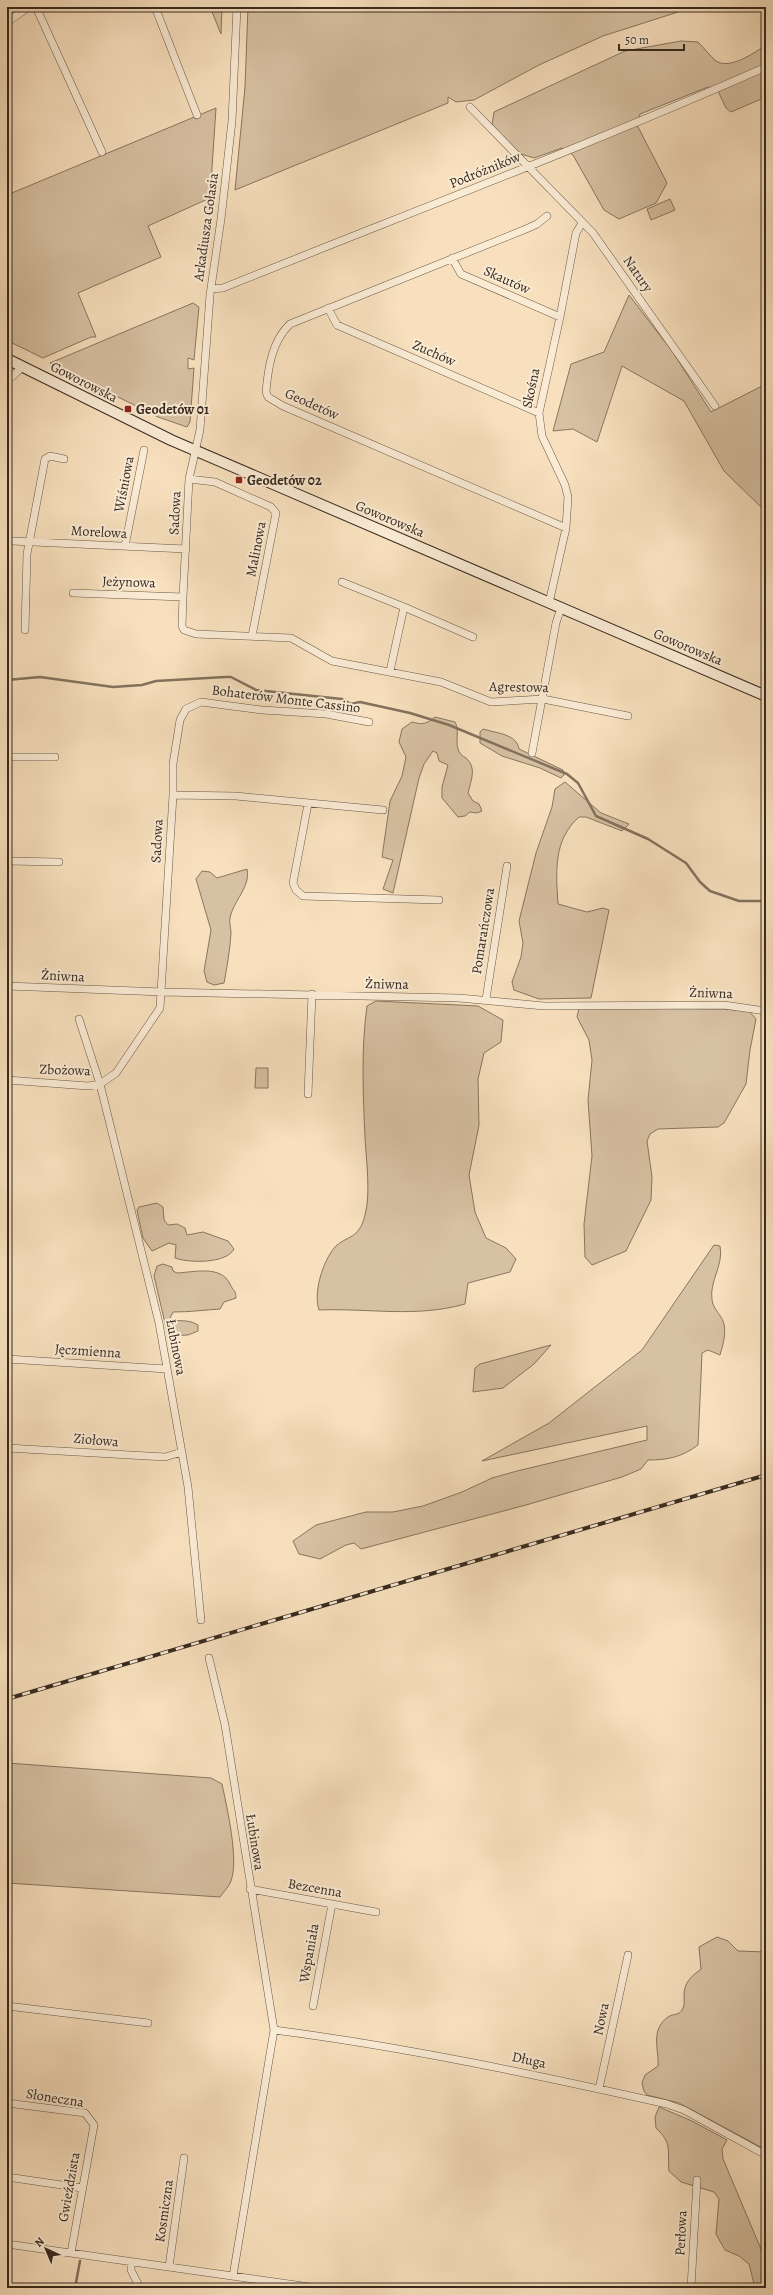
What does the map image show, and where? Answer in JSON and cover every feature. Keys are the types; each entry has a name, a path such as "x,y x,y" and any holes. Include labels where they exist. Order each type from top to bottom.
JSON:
{"street":[{"path":"7,22 28,7"},
{"path":"36,7 102,152"},
{"path":"155,7 197,115"},
{"name":"Arkadiusza Gołasia","path":"195,450 200,430 211,289 221,219 232,121 238,7"},
{"name":"Podróżników","path":"211,289 223,288 528,168 684,104 766,67"},
{"name":"Natury","path":"470,107 582,223 605,249 715,406"},
{"name":"Geodetów","path":"547,216 537,224 290,324 279,336 274,346 266,392 268,397 283,406 566,528"},
{"name":"Skośna","path":"549,603 566,528 568,497 565,485 542,436 538,413 560,317 576,233 582,223"},
{"name":"Skautów","path":"452,258 461,274 560,317"},
{"name":"Zuchów","path":"328,308 337,325 538,413"},
{"name":"Goworowska","path":"7,359 195,450 766,696"},
{"path":"7,379 13,376 23,366"},
{"name":"Wiśniowa","path":"125,546 144,450"},
{"name":"Sadowa","path":"182,626 189,479 195,450"},
{"path":"25,630 27,554 45,459 48,456 64,459"},
{"name":"Malinowa","path":"189,479 215,482 271,508 276,513 252,636"},
{"name":"Morelowa","path":"12,541 186,549"},
{"path":"342,582 473,637"},
{"name":"Jeżynowa","path":"73,592 183,597"},
{"path":"390,671 404,607"},
{"path":"532,753 556,623 561,608"},
{"name":"Agrestowa","path":"182,626 187,632 196,634 294,639 332,661 441,682 491,702 543,699 628,716"},
{"name":"Sadowa","path":"100,1084 116,1073 158,1012 163,992 173,795 173,764 180,720 186,709 201,702"},
{"name":"Bohaterów Monte Cassino","path":"201,702 262,710 326,714 369,722"},
{"path":"7,757 55,757"},
{"path":"173,795 236,796 383,810"},
{"path":"308,804 293,883 296,890 302,896 439,900"},
{"path":"7,861 60,862"},
{"name":"Pomarańczowa","path":"486,999 507,866"},
{"name":"Żniwna","path":"7,986 163,992 312,994 486,999 544,1006 724,1005 766,1011"},
{"path":"308,1094 312,994"},
{"name":"Zbożowa","path":"7,1080 88,1086 100,1084 79,1019"},
{"name":"Łubinowa","path":"100,1084 144,1257 167,1369 188,1487 201,1620"},
{"name":"Jęczmienna","path":"7,1359 167,1369"},
{"name":"Ziołowa","path":"7,1448 165,1457 182,1452"},
{"name":"Łubinowa","path":"209,1658 225,1725 250,1889 274,2030 233,2276"},
{"name":"Bezcenna","path":"250,1889 376,1912"},
{"name":"Wspaniała","path":"313,2006 332,1904"},
{"name":"Nowa","path":"599,2089 628,1955"},
{"path":"7,2006 148,2023"},
{"name":"Długa","path":"274,2030 370,2043 529,2072 678,2108 766,2155"},
{"name":"Słoneczna","path":"7,2103 85,2113 94,2125"},
{"name":"Gwieździsta","path":"71,2253 94,2125"},
{"name":"Kosmiczna","path":"169,2267 184,2158"},
{"path":"7,2177 82,2188"},
{"name":"Perłowa","path":"691,2288 697,2180"},
{"path":"7,2244 317,2288"},
{"path":"131,2262 131,2270 140,2288"},
{"path":"265,2280 268,2288"}],"shaded area":[{"path":"210,7 222,7 221,34"},
{"path":"248,7 683,7 678,12 603,36 539,65 474,100 456,102 448,97 448,103 235,190 245,87"},
{"path":"681,41 698,42 716,61 722,63 735,62 766,45 766,97 731,112 726,108 718,91 708,87 640,114 637,125 667,183 656,203 619,219 604,210 573,155 562,148 534,158 521,154 492,125 494,112 625,51"},
{"path":"216,108 210,198 148,226 161,257 78,293 96,337 91,337 43,358 8,341 7,195"},
{"path":"670,199 675,210 651,220 647,209"},
{"path":"629,295 672,351 711,412 766,384 766,512 724,471 684,401 622,366 597,442 573,429 553,431 571,364 604,352"},
{"path":"193,303 199,307 194,360 188,358 188,369 194,368 190,422 187,427 158,417 50,363"},
{"path":"435,717 455,722 457,729 458,750 469,762 472,770 472,779 468,793 473,801 479,804 482,811 477,813 470,812 465,816 458,817 442,798 442,787 448,765 439,761 437,753 433,751 424,764 419,778 393,893 383,889 393,860 382,857 390,801 402,776 406,757 399,742 402,729 412,722 424,723"},
{"path":"483,729 510,737 517,744 519,749 563,770 564,775 561,778 540,768 502,756 480,743 480,732"},
{"path":"565,782 601,813 629,824 622,831 586,817 579,817 564,836 560,846 557,868 558,904 587,912 603,908 609,910 591,998 539,999 514,990 512,982 521,957 523,943 519,921 536,853 552,807 555,789"},
{"path":"247,869 248,876 244,888 234,906 230,918 231,939 224,983 214,985 207,982 204,971 211,930 196,879 202,871 210,872 217,878"},
{"path":"376,1001 478,1006 503,1020 501,1042 484,1053 478,1079 479,1125 469,1175 475,1212 486,1238 506,1248 516,1259 510,1272 468,1283 465,1304 429,1311 410,1312 319,1310 317,1295 323,1268 335,1247 356,1233 359,1229 367,1207 368,1176 365,1137 363,1055 367,1006"},
{"path":"579,1008 724,1009 749,1011 756,1019 750,1050 746,1084 724,1123 718,1127 658,1129 650,1134 647,1141 652,1177 651,1200 626,1251 592,1265 585,1257 584,1224 592,1156 588,1100 592,1060 589,1040 577,1017"},
{"path":"256,1068 268,1068 268,1088 255,1088"},
{"path":"157,1203 163,1207 164,1220 168,1225 177,1224 185,1228 187,1235 203,1232 228,1241 234,1249 230,1254 216,1260 207,1261 189,1261 175,1258 176,1245 169,1243 152,1251 143,1238 137,1210 139,1207"},
{"path":"714,1245 720,1246 721,1253 713,1286 712,1300 723,1321 725,1334 720,1355 708,1350 702,1353 698,1445 674,1457 648,1460 641,1469 622,1477 526,1505 361,1549 354,1543 346,1545 320,1559 299,1554 293,1541 316,1525 366,1512 393,1512 423,1506 462,1492 492,1478 647,1440 647,1426 482,1461 549,1423 642,1350"},
{"path":"163,1264 172,1267 173,1271 177,1273 207,1271 220,1274 226,1278 230,1284 235,1292 236,1298 224,1302 220,1309 173,1312 170,1318 194,1323 198,1325 198,1331 188,1335 168,1336 154,1276 157,1266"},
{"path":"551,1345 534,1364 503,1388 473,1392 475,1368 480,1364"},
{"path":"7,1763 211,1778 222,1784 229,1819 234,1860 230,1883 220,1897 7,1883"},
{"path":"717,1937 728,1941 738,1951 766,1952 766,2150 679,2103 647,2095 644,2091 642,2083 645,2075 658,2066 657,2034 662,2022 668,2017 682,2011 684,2005 685,1987 691,1977 701,1969 699,1947"},
{"path":"659,2107 692,2121 727,2140 722,2149 723,2159 766,2261 766,2288 755,2288 749,2264 739,2256 725,2250 716,2234 719,2199 714,2192 681,2182 669,2171 667,2143 656,2128 655,2117"}],"waterway":[{"path":"7,680 40,677 113,687 142,685 156,681 231,677 256,690 342,699 351,704 360,702 410,713 449,725 567,774 578,783 596,816 648,839 686,863 700,882 710,891 739,901 766,901"},
{"path":"75,2288 80,2261"}],"railway":[{"path":"7,1699 766,1475"}],"place":[{"name":"Geodetów 01","path":"128,409"},
{"name":"Geodetów 02","path":"239,480"}]}
